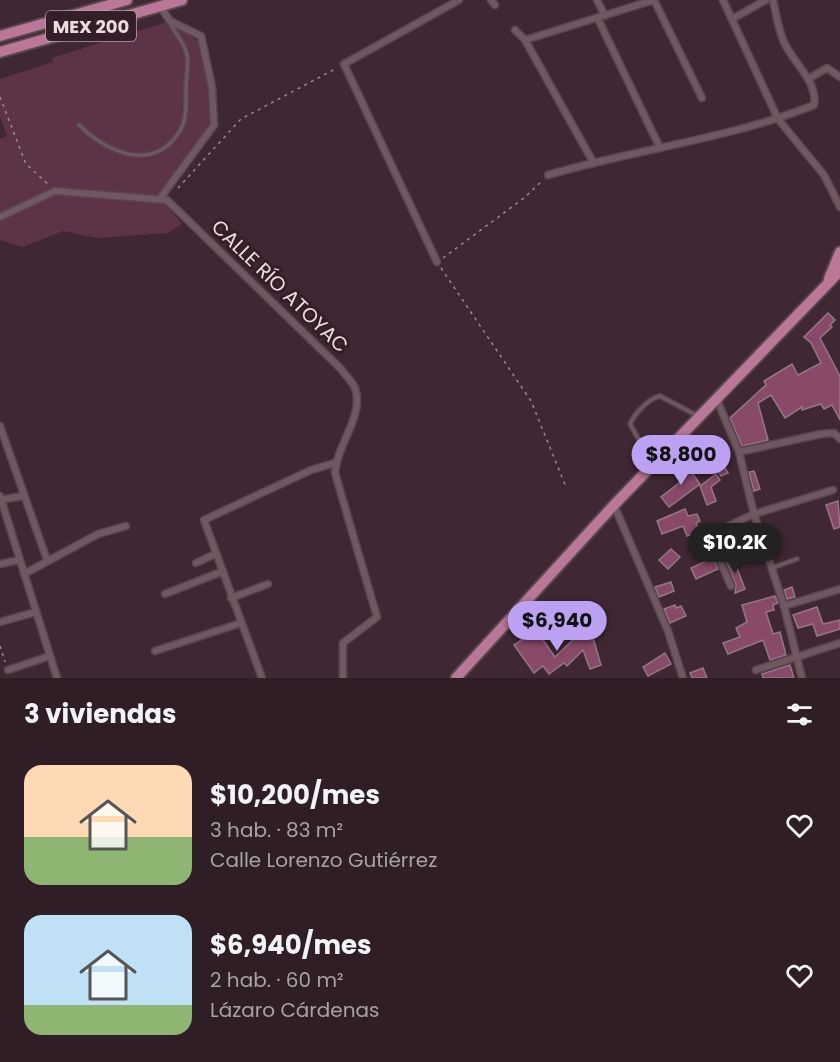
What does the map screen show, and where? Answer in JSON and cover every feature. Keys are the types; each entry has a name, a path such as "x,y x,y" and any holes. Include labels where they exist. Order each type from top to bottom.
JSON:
{"main road":[{"name":"MEX 200","path":"0,36 127,0"},
{"name":"MEX 200","path":"0,52 182,0"},
{"path":"828,284 836,256 840,252"},
{"path":"456,678 614,505 840,271"},
{"path":"828,284 840,280"}],"street":[{"path":"437,262 344,64 459,0"},
{"path":"597,0 605,16"},
{"path":"525,40 654,0 702,98"},
{"path":"723,0 778,119 824,175 840,207"},
{"path":"732,19 766,0"},
{"path":"548,175 592,162 778,119 814,105 816,95 783,41 773,0"},
{"path":"0,217 55,191 164,198 214,125 212,87 201,36 170,21 160,6"},
{"path":"598,19 660,148"},
{"path":"515,30 525,40 592,162"},
{"path":"808,79 826,68 840,77"},
{"name":"CALLE RÍO ATOYAC","path":"164,198 341,369 355,389 356,409 335,463 339,491 377,617 343,643 343,678"},
{"path":"717,400 739,452 754,514 784,606 802,678"},
{"path":"0,426 4,450 47,560"},
{"path":"739,452 821,434 834,434 840,439"},
{"path":"262,678 214,554 204,520 311,470 335,463"},
{"path":"731,586 711,540 711,534 754,514 833,490"},
{"path":"23,496 0,498 57,678"},
{"path":"614,505 668,631 683,678"},
{"path":"24,574 47,560 105,532 126,526"},
{"path":"196,563 214,554"},
{"path":"0,564 19,560"},
{"path":"165,594 221,572"},
{"path":"231,598 268,584"},
{"path":"784,606 840,589"},
{"path":"0,622 36,612"},
{"path":"155,651 241,623"},
{"path":"756,669 840,643"},
{"path":"8,670 50,656"}],"lane":[{"path":"80,125 104,146 126,154 159,151 166,146 180,129 184,117 188,57 170,21"},
{"path":"653,465 630,424 639,411 653,398 660,396 700,417"},
{"path":"771,568 796,559"}],"path":[{"path":"164,198 241,119 344,64"},
{"path":"0,98 26,164 55,191"},
{"path":"548,175 524,198 437,262 531,401 566,487"},
{"path":"0,646 8,670"}],"shaded area":[{"path":"167,22 199,41 212,100 213,124 158,194 182,224 168,233 97,238 63,231 23,247 0,240 0,139 7,136 0,117 0,79 53,62 52,58"}],"building":[{"path":"828,313 835,320 830,325 832,327 820,338 840,376 840,420 832,405 824,409 821,404 802,410 802,407 785,418 771,395 758,403 768,440 742,446 730,418 766,385 764,381 792,364 798,375 821,363 811,343 804,337"},
{"path":"713,447 728,473 721,476 706,451"},
{"path":"685,463 700,484 669,507 661,497 683,480 676,470"},
{"path":"754,471 760,489 754,491 749,472"},
{"path":"716,474 720,480 711,487 716,501 707,505 700,486"},
{"path":"838,501 840,527 834,529 826,505"},
{"path":"685,509 688,516 697,514 700,521 696,523 699,531 687,536 683,526 662,534 657,521"},
{"path":"671,549 680,557 668,569 659,560"},
{"path":"732,555 745,589 735,593 736,584 725,558"},
{"path":"713,558 718,569 696,579 691,568"},
{"path":"671,582 674,591 659,597 655,587"},
{"path":"792,587 795,597 787,599 784,590"},
{"path":"775,596 778,603 773,605 774,610 766,612 773,634 780,632 786,655 770,660 763,640 728,654 723,643 740,637 736,628 747,622 742,605"},
{"path":"675,605 676,608 681,606 686,616 670,623 664,609"},
{"path":"591,606 594,618 588,620 584,608"},
{"path":"817,607 823,624 840,620 840,629 817,636 813,624 798,628 793,615"},
{"path":"536,630 555,657 577,636 591,631 601,665 590,669 583,650 567,666 564,663 549,674 543,666 534,673 514,645"},
{"path":"665,653 671,664 648,676 643,667"},
{"path":"790,665 794,678 763,678 762,674"},
{"path":"703,668 707,678 692,678 690,673"}]}
